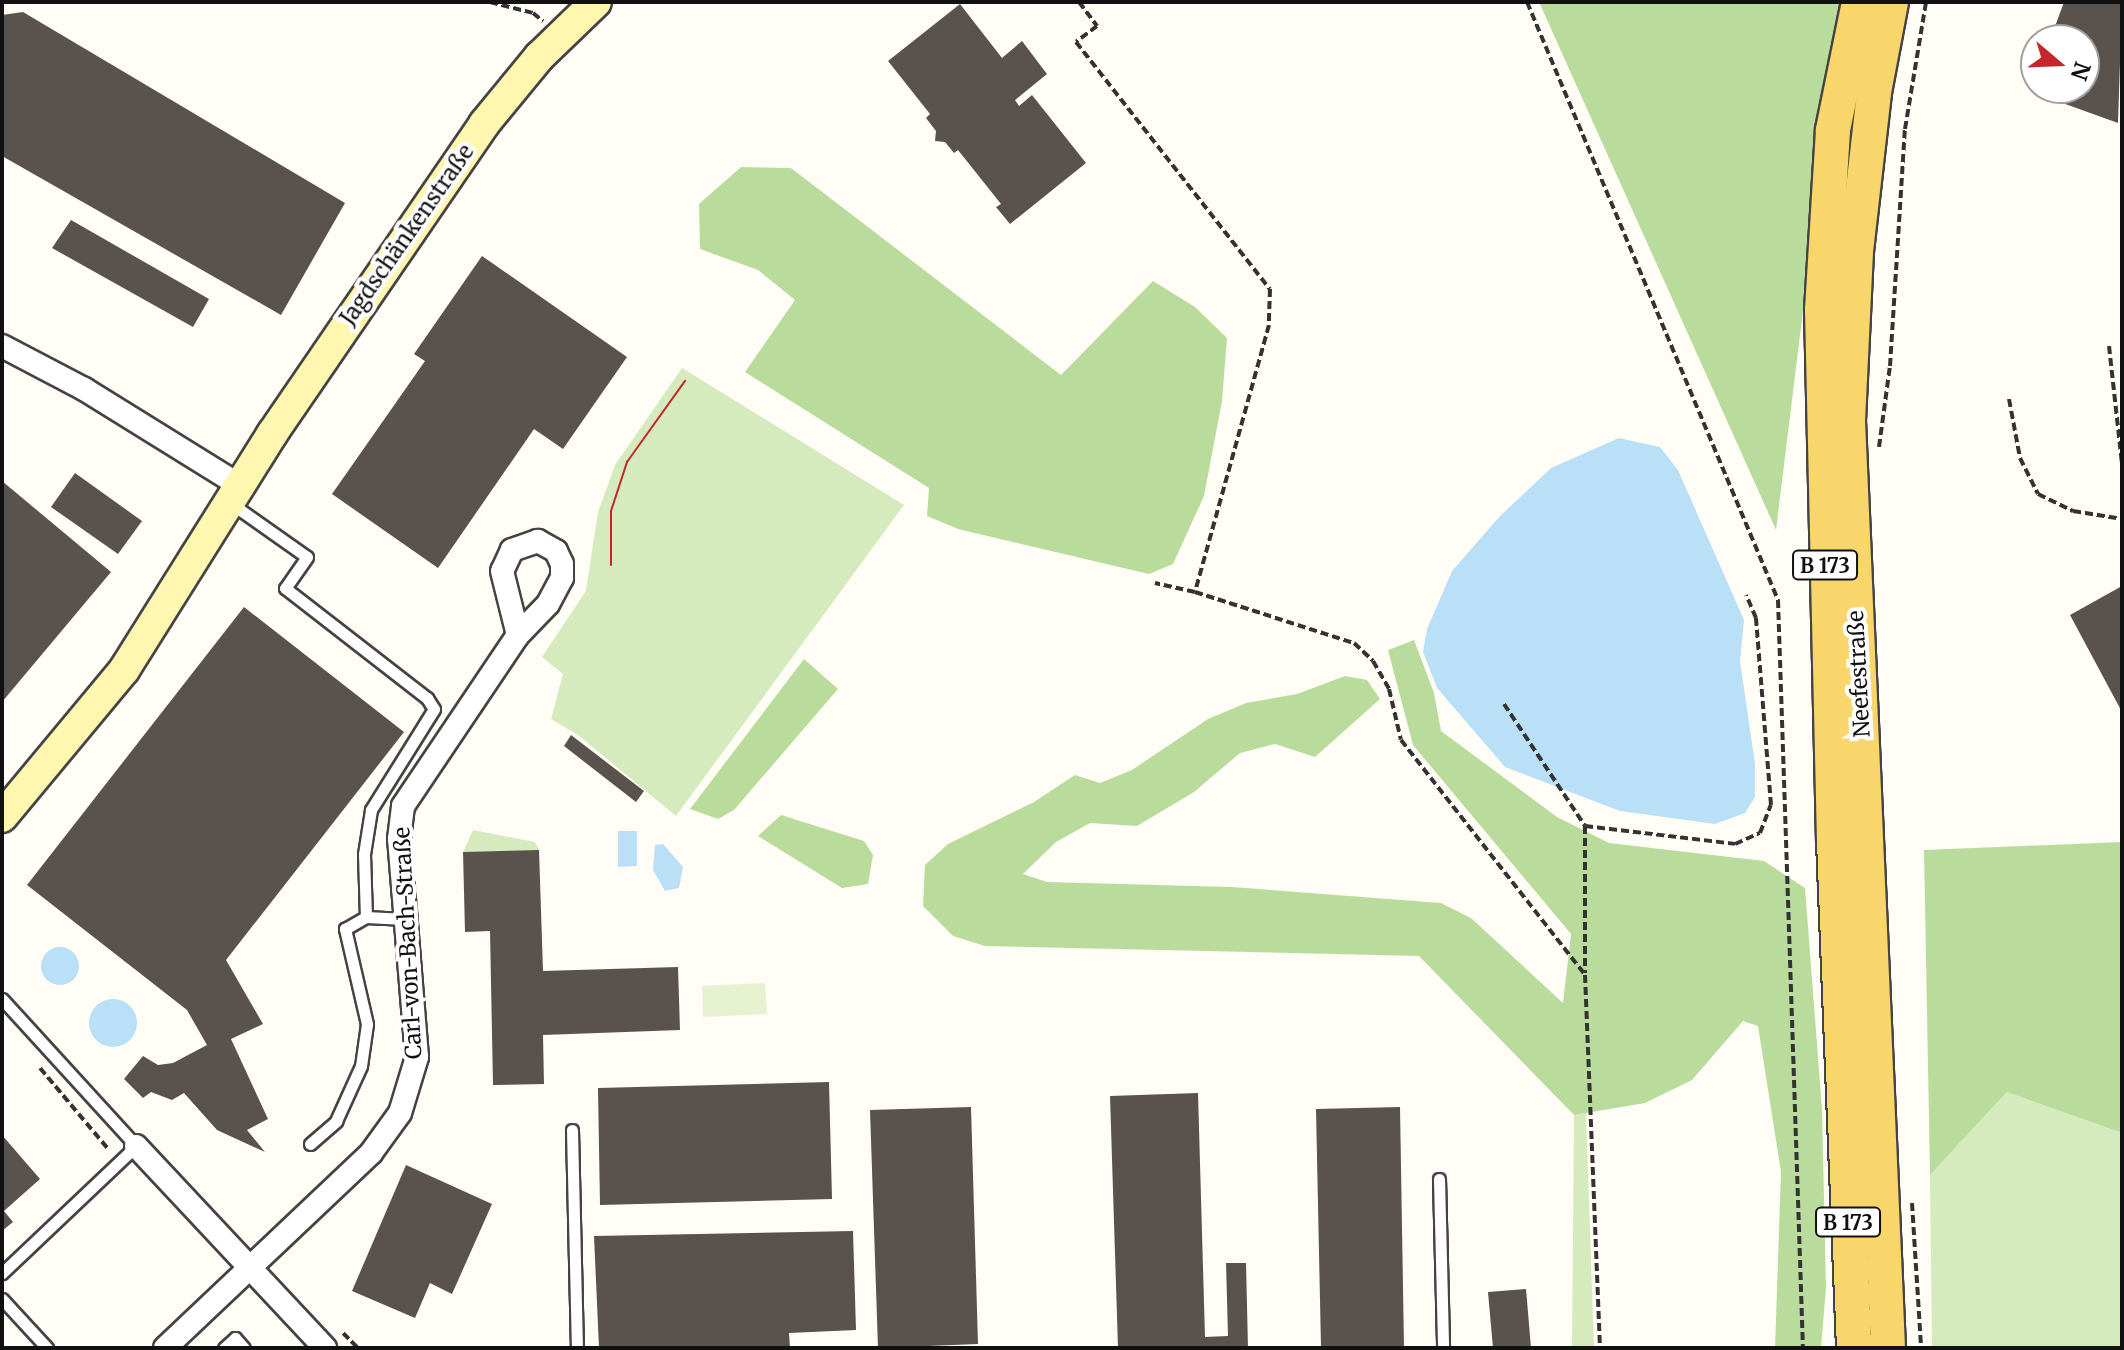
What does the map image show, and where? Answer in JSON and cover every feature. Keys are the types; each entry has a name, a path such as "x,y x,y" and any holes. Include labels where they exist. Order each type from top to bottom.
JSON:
{"main road":[{"name":"Jagdschänkenstraße","path":"2,817 100,704 234,494 484,124 560,35 596,2"},
{"name":"Neefestraße","path":"1854,1348 1826,606 1822,310 1833,130 1859,2"},
{"name":"Neefestraße","path":"1888,1348 1848,421 1856,251 1874,92 1891,2"}],"street":[{"path":"2,346 84,389 234,494"},
{"name":"Carl-von-Bach-Straße","path":"165,1348 378,1146 400,1113 417,1057 399,839 403,806 518,635"},
{"path":"136,1146 325,1348"},
{"path":"1840,1348 1852,1313"}],"lane":[{"path":"234,494 307,557 285,588 427,698 434,709 371,810 364,854 366,917"},
{"path":"310,1144 336,1121 361,1066 367,1024 345,929 366,917 405,919"},
{"path":"2,999 136,1146 2,1273"},
{"path":"572,1130 577,1348"},
{"path":"1439,1179 1443,1348"},
{"path":"2,1299 47,1348"},
{"path":"224,1348 235,1338 244,1348"}],"path":[{"path":"490,2 533,13 560,35"},
{"path":"1079,2 1097,26 1076,42 1270,289 1269,325 1195,592"},
{"path":"1527,2 1778,600 1803,1348"},
{"path":"1879,463 1890,366 1903,144 1926,2"},
{"path":"2109,346 2122,464"},
{"path":"2009,399 2020,458 2038,494 2073,511 2122,519"},
{"path":"1155,583 1195,592 1354,643 1373,661 1389,689 1401,740 1585,975"},
{"path":"1585,826 1727,844 1760,833 1771,805 1756,618 1746,595"},
{"path":"1504,704 1585,826 1585,975 1600,1348"},
{"path":"1910,1190 1921,1348"}],"green space":[{"path":"1539,2 1841,2 1776,530"},
{"path":"741,167 791,168 1061,375 1153,281 1195,307 1227,338 1222,401 1204,496 1173,564 1149,574 958,529 927,516 929,488 745,372 795,300 758,270 700,249 699,204"},
{"path":"682,368 904,505 676,816 578,735 551,719 563,674 542,657 586,591 598,512 615,465"},
{"path":"1414,640 1434,693 1441,731 1557,817 1609,843 1764,861 1805,888 1822,1109 1826,1288 1821,1348 1775,1348 1781,1172 1758,1026 1743,1021 1692,1080 1645,1103 1574,1115 1419,956 985,946 953,936 923,906 925,865 948,844 1034,802 1075,775 1100,783 1132,770 1208,719 1246,703 1297,694 1345,676 1367,680 1380,699 1315,757 1275,744 1240,753 1194,792 1137,826 1090,823 1056,842 1023,874 1047,882 1232,887 1441,903 1471,918 1563,1003 1571,934 1413,745 1388,650"},
{"path":"804,659 838,689 734,810 718,819 690,809"},
{"path":"781,815 864,841 873,855 868,884 842,888 758,836"},
{"path":"473,830 535,842 539,850 463,852"},
{"path":"2122,842 2122,1133 2007,1092 1930,1175 1924,850"},
{"path":"765,983 767,1014 703,1017 702,986"},
{"path":"2007,1092 2122,1133 2122,1348 1932,1348 1930,1175"},
{"path":"1586,1113 1594,1348 1572,1348 1574,1115"}],"water":[{"path":"1619,438 1660,447 1678,470 1744,620 1740,661 1755,764 1755,797 1745,813 1715,824 1620,811 1505,767 1437,688 1423,652 1427,629 1452,571 1500,516 1551,468"},
{"path":"618,831 637,831 637,866 618,867"},
{"path":"663,844 683,867 679,888 665,891 653,870 655,845"},
{"path":"60,947 74,952 79,966 74,980 60,985 46,980 41,966 46,952"},
{"path":"113,999 122,1000 130,1006 136,1014 136,1032 130,1040 122,1046 113,1047 104,1046 96,1040 90,1032 89,1023 90,1014 96,1006 104,1000"}],"building":[{"path":"2064,2 2122,2 2118,123 2065,104 2100,104 2100,24 2056,24"},
{"path":"960,4 1002,58 1022,41 1047,74 1015,100 1019,106 1032,95 1086,163 1010,224 996,207 1001,204 958,150 954,153 945,142 935,141 936,131 926,118 930,114 888,61"},
{"path":"23,12 345,203 281,315 2,156 2,15"},
{"path":"71,220 209,299 193,327 52,248"},
{"path":"482,256 627,357 563,449 534,429 438,568 332,494 425,361 414,354"},
{"path":"75,473 142,521 118,554 51,507"},
{"path":"2,481 111,572 2,702"},
{"path":"2122,586 2122,712 2070,615"},
{"path":"244,607 404,732 226,960 263,1024 231,1039 268,1119 247,1130 265,1152 217,1130 184,1093 172,1100 151,1092 143,1098 124,1079 143,1056 158,1065 173,1063 207,1045 187,1010 27,885"},
{"path":"571,735 644,791 636,802 564,746"},
{"path":"539,850 543,971 678,967 680,1030 543,1035 544,1084 493,1085 490,931 465,932 463,852"},
{"path":"829,1082 832,1199 600,1205 598,1088"},
{"path":"1198,1093 1205,1337 1228,1336 1226,1263 1246,1263 1248,1348 1118,1348 1110,1096"},
{"path":"971,1107 978,1344 878,1348 870,1110"},
{"path":"1400,1107 1404,1348 1321,1348 1316,1109"},
{"path":"2,1135 40,1179 4,1211 13,1222 2,1231"},
{"path":"406,1165 492,1204 452,1294 430,1283 415,1318 352,1291"},
{"path":"853,1231 856,1330 789,1333 790,1348 599,1348 594,1236"},
{"path":"1526,1289 1531,1348 1493,1348 1488,1292"}],"tram line":[{"path":"611,565 611,511 627,462 685,381"}]}
